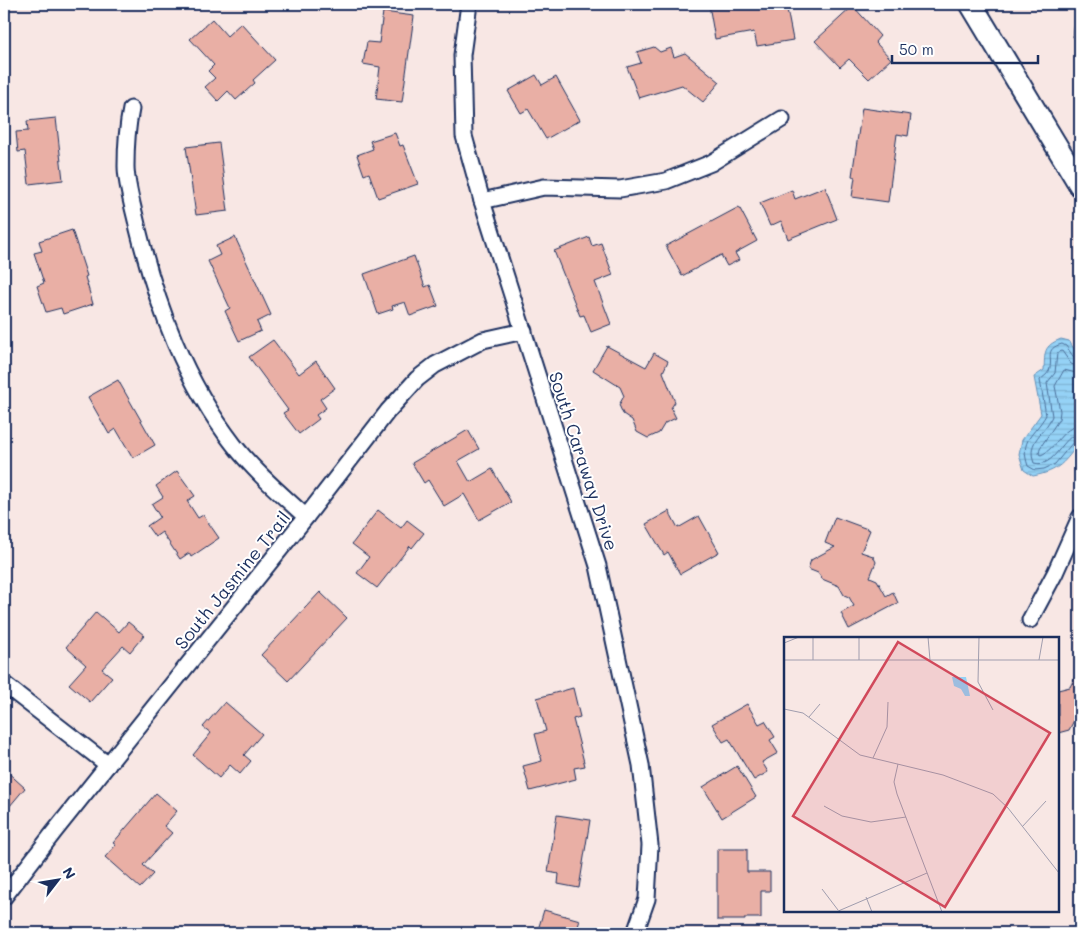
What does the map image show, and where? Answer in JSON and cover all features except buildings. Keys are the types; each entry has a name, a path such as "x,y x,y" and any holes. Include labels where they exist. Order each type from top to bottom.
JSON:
{"main road":[{"path":"971,4 1080,185"}],"street":[{"name":"South Caraway Drive","path":"469,4 462,55 464,136 482,200 598,566 641,765 650,845 646,899 635,933"},
{"path":"132,109 127,128 126,168 136,218 150,275 185,367 210,411 234,445 261,476 306,517"},
{"path":"482,200 544,187 620,189 666,181 711,163 782,119"},
{"name":"South Jasmine Trail","path":"4,897 388,411 417,379 435,365 483,340 524,331"},
{"path":"1030,620 1055,574 1080,517"},
{"path":"4,684 108,765"}],"water":[{"path":"1061,339 1069,341 1080,358 1080,442 1061,465 1033,476 1024,470 1019,454 1022,440 1041,414 1034,377 1044,370 1045,354 1048,347"}]}
